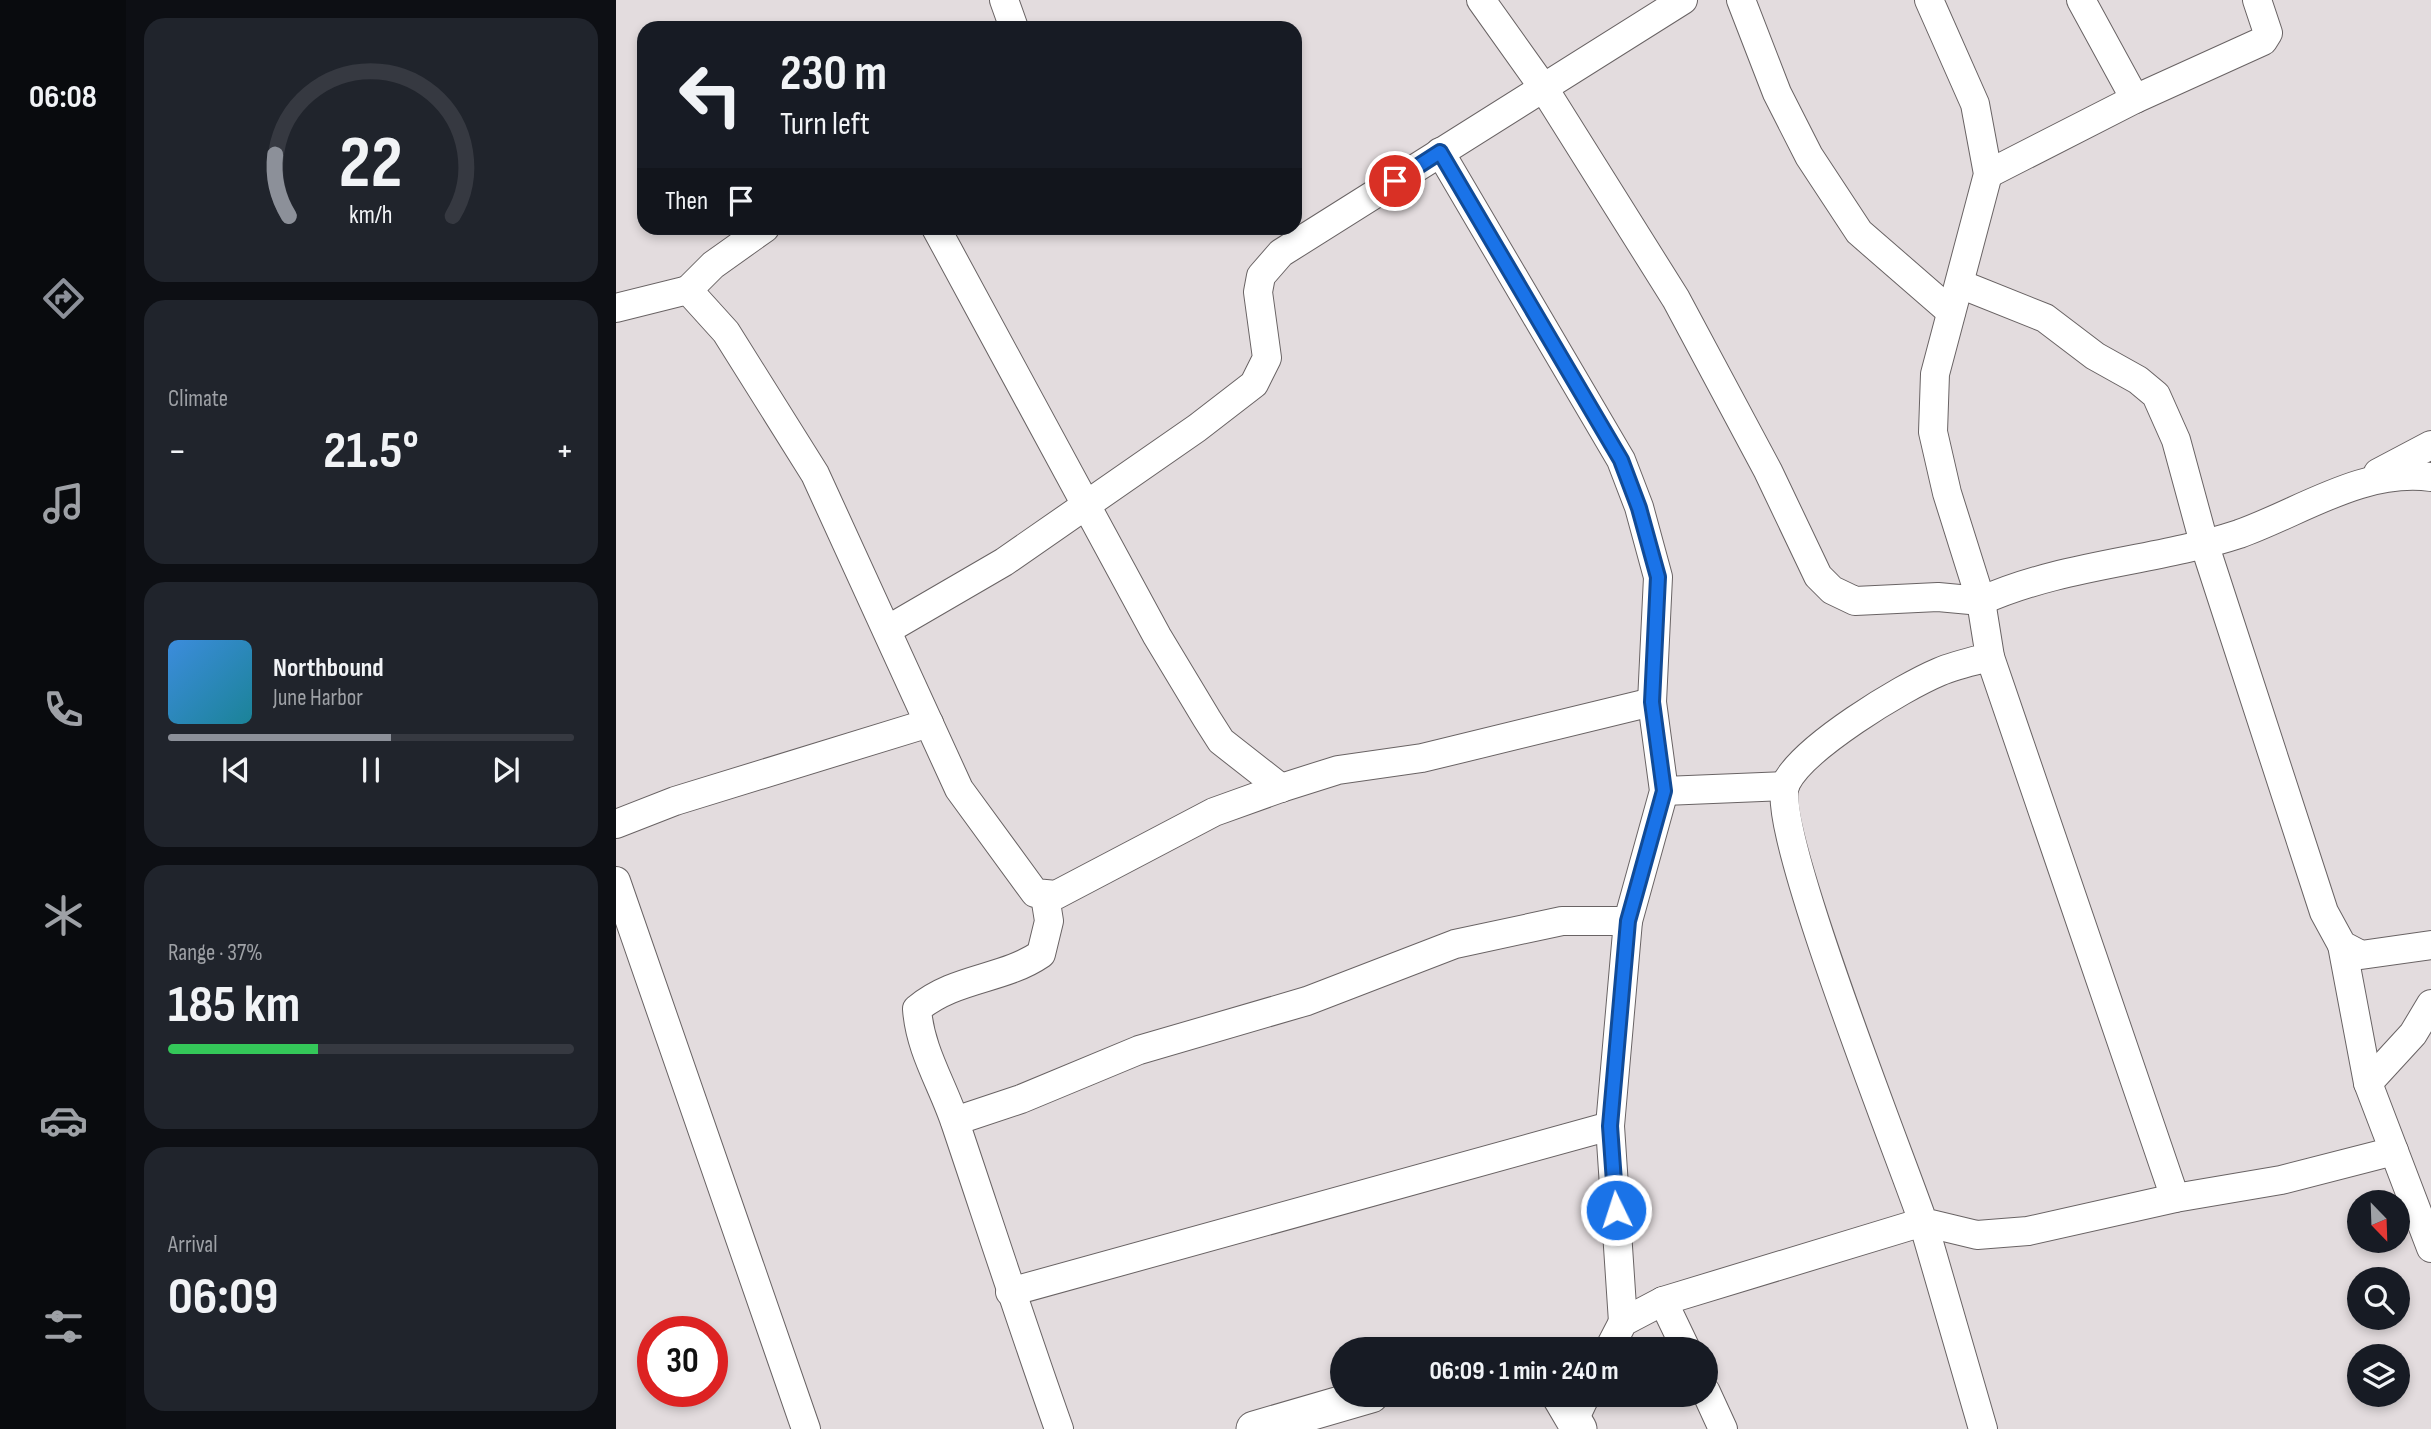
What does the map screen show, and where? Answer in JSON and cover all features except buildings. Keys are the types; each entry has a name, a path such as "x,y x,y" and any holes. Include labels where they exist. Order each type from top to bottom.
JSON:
{"street":[{"path":"1004,0 1012,21"},
{"path":"1482,0 1543,87 1676,299 1768,471 1818,576 1832,590 1856,601 1938,597 1981,601 2019,584 2052,575 2239,533 2356,485 2431,445"},
{"path":"887,631 1003,562 1197,428 1254,384 1266,358 1258,292 1261,276 1282,253 1683,0"},
{"path":"1741,0 1777,93 1809,156 1859,232 1951,312"},
{"path":"1929,0 1975,104 1988,174 1935,374 1933,432 1947,494 1981,601 1990,656 2175,1198"},
{"path":"2081,0 2135,99"},
{"path":"1988,174 2135,99 2263,41 2268,33 2257,0"},
{"path":"1440,152 1621,460 1635,496 1658,577 1652,702 1664,791 1628,921 1610,1126 1623,1322 1615,1337"},
{"path":"616,308 688,290 713,265 755,235"},
{"path":"940,235 1157,636 1221,741 1281,788"},
{"path":"1960,284 2045,318 2095,356 2138,380 2156,395 2176,440 2204,543 2324,912 2342,945 2368,1083 2431,1248"},
{"path":"688,290 726,332 815,474 959,789 1035,893 1056,895 1214,813 1338,769 1422,758 1652,702"},
{"path":"2356,485 2412,474 2431,477"},
{"path":"1983,1429 1923,1223 1812,917 1789,823 1784,786 1795,769 1874,706 1940,672 1990,656"},
{"path":"616,824 675,801 929,723"},
{"path":"1664,791 1784,786"},
{"path":"616,881 806,1429"},
{"path":"1045,896 1049,921 1041,954 1024,966 956,985 933,996 917,1009 919,1036 954,1121 1010,1292 1059,1429"},
{"path":"954,1121 1021,1099 1139,1050 1307,1001 1455,944 1562,922 1628,921"},
{"path":"2342,945 2361,955 2431,945"},
{"path":"2368,1083 2413,1034 2431,1004"},
{"path":"1010,1292 1610,1126"},
{"path":"1623,1322 1663,1301 1923,1223 1978,1235 2028,1231 2175,1198 2281,1180 2394,1151"},
{"path":"1663,1301 1680,1337"},
{"path":"1254,1429 1330,1407"},
{"path":"1713,1407 1723,1429"}],"route":[{"path":"1395,181 1440,152 1621,460 1639,508 1658,577 1652,702 1664,791 1628,921 1610,1126 1616,1210"}]}
